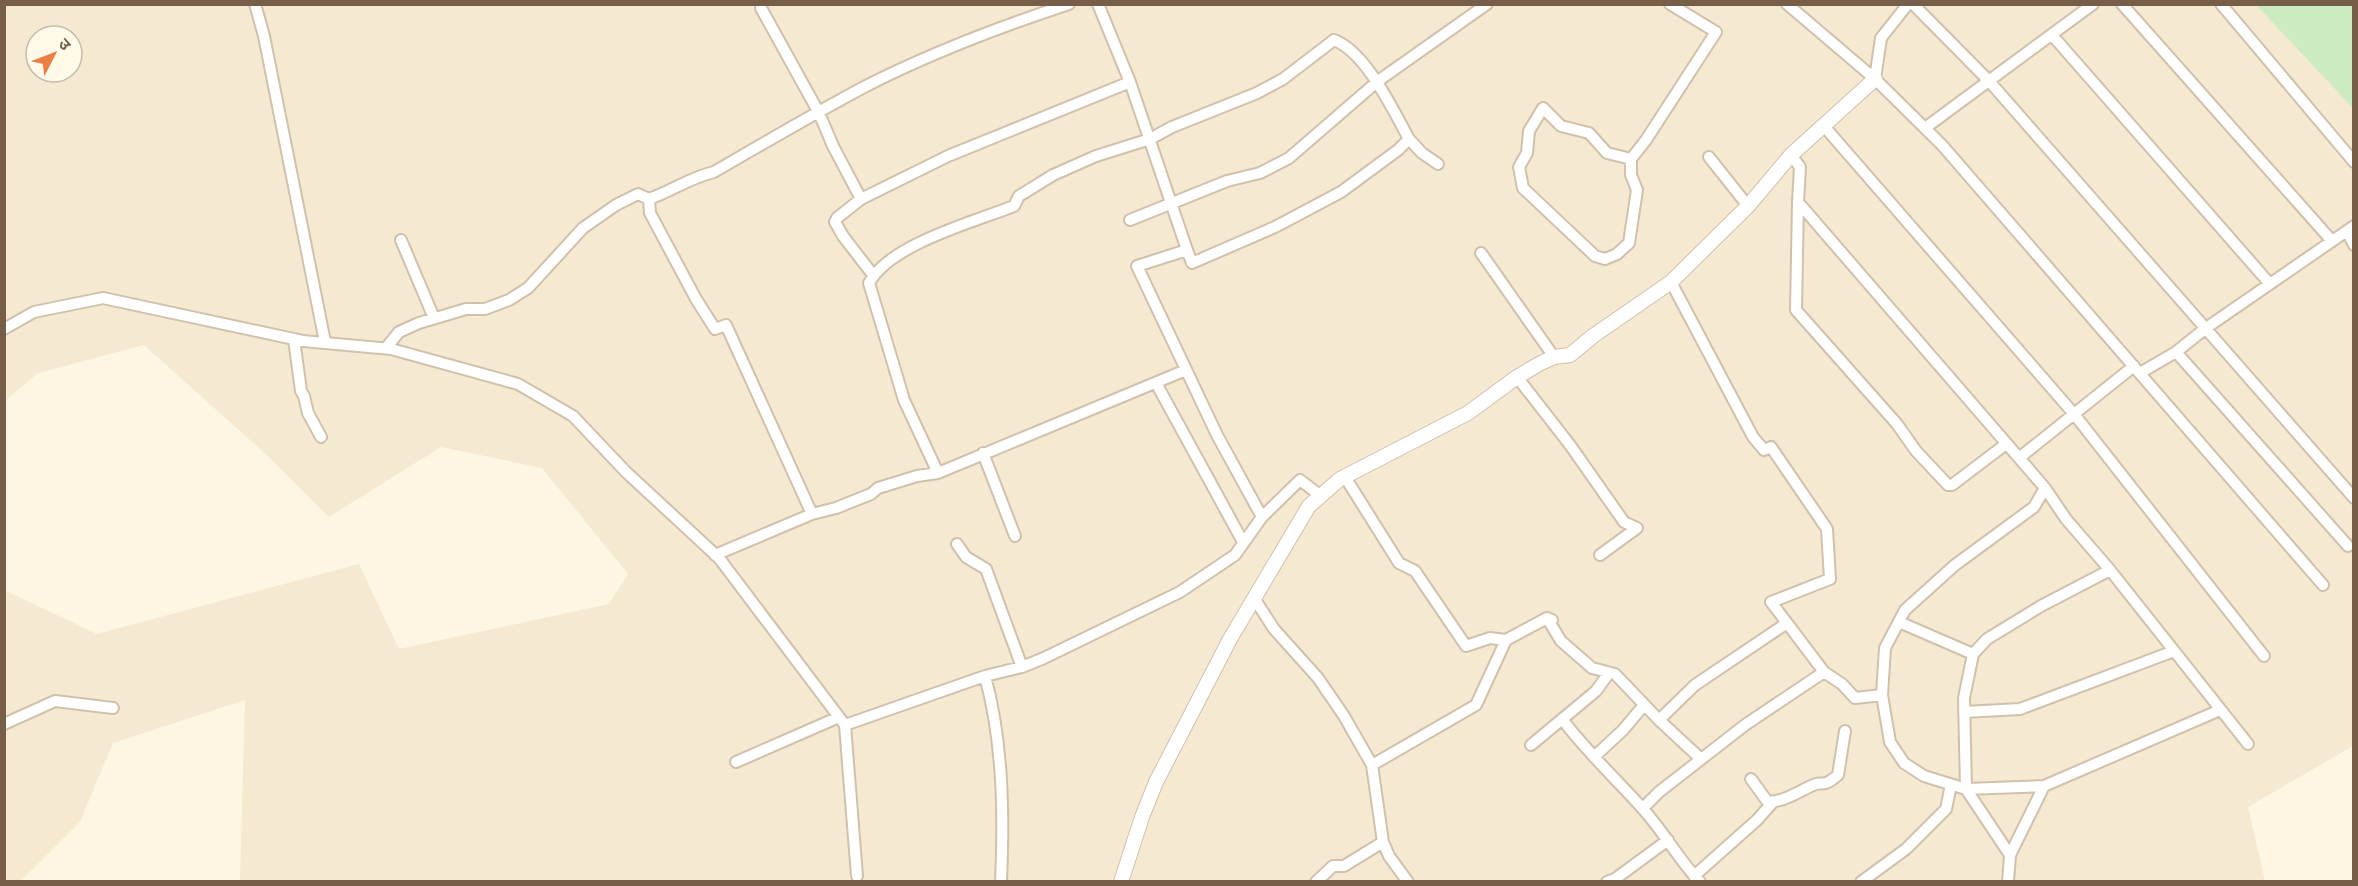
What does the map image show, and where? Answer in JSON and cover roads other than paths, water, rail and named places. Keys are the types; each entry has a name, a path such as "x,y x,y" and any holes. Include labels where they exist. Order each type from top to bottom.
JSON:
{"street":[{"path":"255,4 264,36 325,342"},
{"path":"386,348 399,332 434,318 466,309 485,309 509,300 528,288 583,228 616,205 638,194 649,198 670,192 698,176 714,172 865,87 907,66 1005,24 1069,4"},
{"path":"1098,4 1130,82 1192,263 1275,227 1341,192 1364,177 1409,139"},
{"path":"1130,220 1227,181 1260,173 1289,158 1378,81 1487,4"},
{"path":"1631,159 1607,153 1589,133 1561,126 1543,108 1529,130 1527,153 1519,167 1523,188 1595,256 1605,259 1617,254 1629,243 1637,190 1631,175 1631,159 1646,140 1716,32 1670,4"},
{"path":"1787,4 1875,79 1942,145 2323,585"},
{"path":"1121,882 1156,782 1230,639 1309,506 1345,477 1468,413 1517,377 1554,357 1570,356 1593,336 1671,282 1748,206 1791,155 1875,79 1881,38 1908,4"},
{"path":"1913,4 1989,81 2354,498"},
{"path":"1925,128 2093,4"},
{"path":"2122,4 2332,241"},
{"path":"2221,4 2354,162"},
{"path":"760,8 819,113 833,146 861,199"},
{"path":"2052,34 2270,284"},
{"path":"938,473 904,400 868,283 873,274 893,258 944,231 1014,206 1019,195 1053,175 1096,156 1150,139 1172,126 1225,107 1284,79 1334,40 1343,43 1378,81 1409,139 1422,153 1438,164"},
{"path":"873,274 843,236 835,222 861,199 948,156 1130,82"},
{"path":"1823,125 2074,414 2264,656"},
{"path":"1791,155 1800,167 1796,310 1897,424 1916,452 1948,485 1952,485 2006,444"},
{"path":"1709,157 1748,206"},
{"path":"649,198 650,213 698,303 715,329 726,325 812,514"},
{"path":"1798,202 2045,488 2066,519 2110,570 2248,744"},
{"path":"2019,458 2074,414 2137,370 2176,352 2206,328 2350,229 2354,244"},
{"path":"401,240 434,318"},
{"path":"1187,250 1137,266 1217,435 1262,517"},
{"path":"1481,253 1554,357"},
{"path":"1671,282 1753,437 1764,450 1771,447 1827,529 1830,579 1771,602 1824,672 1842,684 1855,698 1882,694"},
{"path":"4,329 34,312 103,298 294,339 386,348 518,384 573,416 626,472 715,555 842,721 857,876"},
{"path":"294,339 301,391 308,413 321,437"},
{"path":"2176,352 2348,546"},
{"path":"715,555 812,514 871,494 878,488 916,476 938,473 1186,370"},
{"path":"1517,377 1570,445 1624,522 1637,528 1600,555"},
{"path":"1156,382 1243,542"},
{"path":"983,453 1015,536"},
{"path":"1345,477 1399,563 1415,571 1466,646 1490,638 1506,640 1550,619 1560,641 1592,668 1615,674 1701,759"},
{"path":"736,762 842,721 985,676 1022,667 1180,592 1235,555 1262,517 1300,480 1321,496"},
{"path":"2045,488 2034,507 1955,565 1905,610 1885,648 1882,694 1890,742 1904,763 1924,776 1966,789 2044,786 2220,710"},
{"path":"957,544 966,558 986,570 1022,667"},
{"path":"2010,855 1966,789 1964,712 1966,680 1973,654 1987,639 2041,606 2110,570"},
{"path":"1254,598 1274,629 1318,678 1344,716 1372,765 1383,842 1389,856 1408,882"},
{"path":"1899,622 1973,654"},
{"path":"1659,720 1695,685 1787,623"},
{"path":"1372,765 1476,705 1506,640"},
{"path":"1964,712 2020,709 2174,651"},
{"path":"1643,808 1659,792 1701,759 1786,696 1824,672"},
{"path":"1531,744 1596,691 1609,673"},
{"path":"985,676 991,697 999,756 1003,837 1000,882"},
{"path":"4,724 55,701 113,708"},
{"path":"1594,758 1623,730 1644,705"},
{"path":"1562,720 1594,758 1643,808 1697,879 1773,802"},
{"path":"1751,779 1767,801 1773,802 1810,789 1816,783 1825,784 1838,775 1845,730"},
{"path":"1861,882 1906,849 1946,809 1951,785"},
{"path":"2008,882 2010,855 2044,786"},
{"path":"1607,882 1615,879 1668,840"},
{"path":"1316,882 1333,866 1344,866 1383,842"}]}
